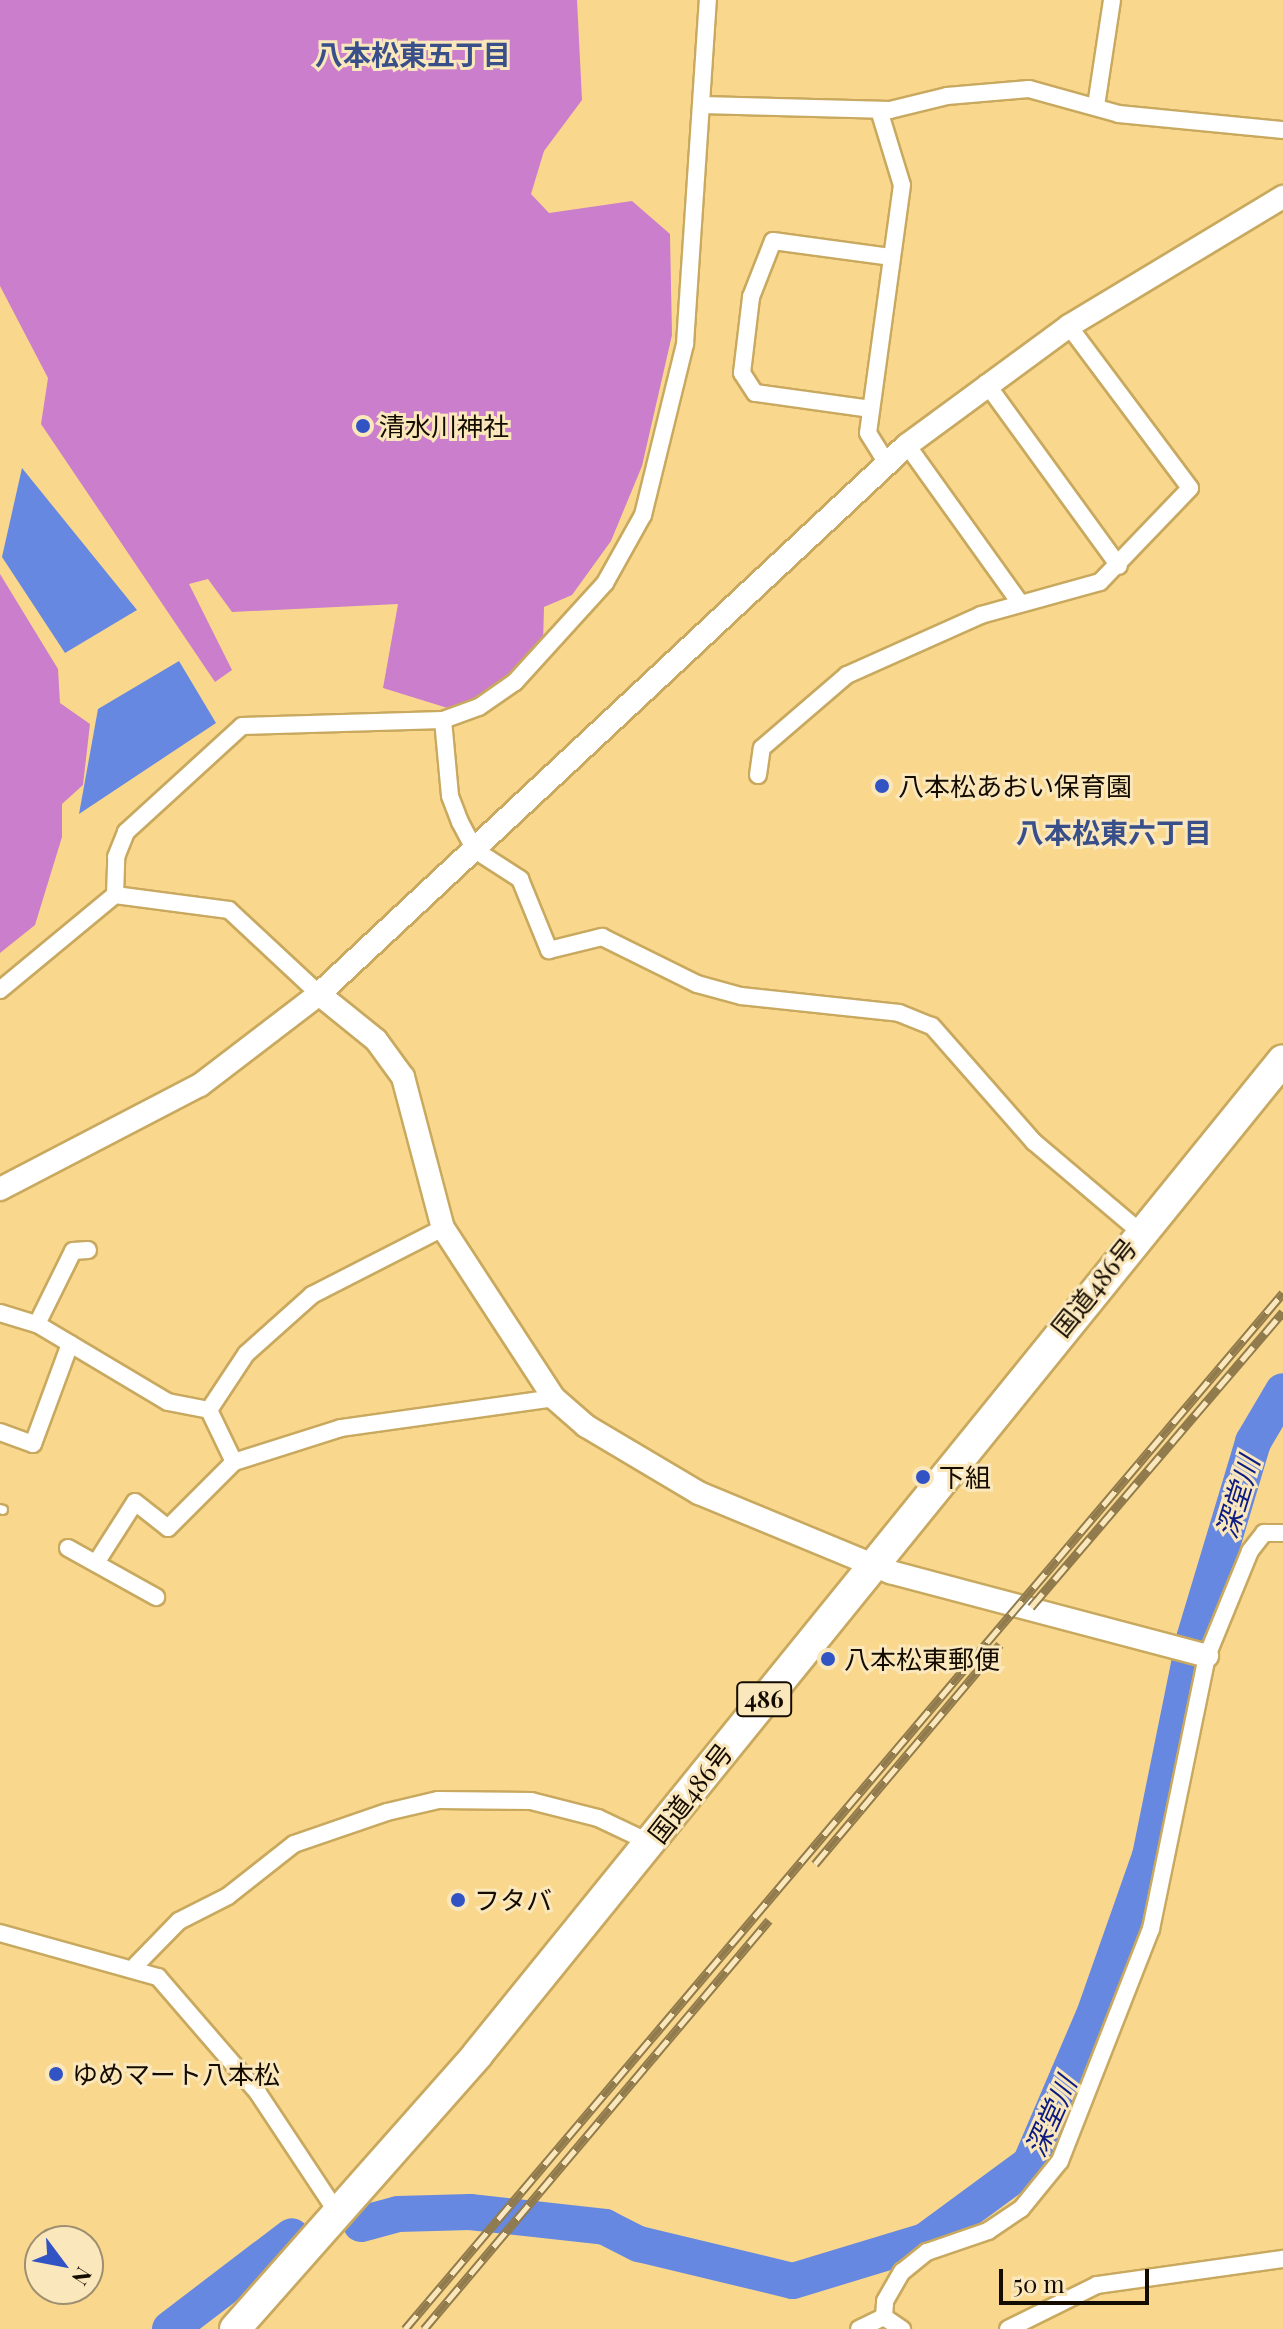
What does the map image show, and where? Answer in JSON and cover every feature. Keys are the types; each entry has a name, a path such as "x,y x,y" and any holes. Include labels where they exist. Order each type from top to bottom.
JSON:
{"highway":[{"name":"国道486号","path":"235,2329 338,2214 651,1843 1139,1231 1283,1060"}],"street":[{"path":"0,990 115,895 126,832 242,726 443,720 479,707 536,663 605,583 637,530 685,344 708,0"},
{"path":"1096,106 1112,0"},
{"path":"701,105 879,110 992,89 1029,89 1096,106 1283,130"},
{"path":"879,110 902,185 868,433 887,463"},
{"path":"0,1189 200,1085 319,994 907,445 986,383 1069,326 1283,197"},
{"path":"871,409 755,393 742,373 751,297 773,241 892,257"},
{"path":"758,775 762,748 847,675 930,633 1020,603 1100,582 1119,566 1190,488 1069,326"},
{"path":"986,383 1119,566"},
{"path":"907,445 1020,603"},
{"path":"443,720 450,796 475,850 520,879 549,950 602,937 697,984 741,996 899,1013 932,1026 1034,1142 1139,1231"},
{"path":"115,895 229,910 319,994 376,1040 403,1077 443,1228 554,1398 653,1470 875,1561 1014,1609 1198,1654"},
{"path":"209,1410 246,1354 312,1295 443,1228"},
{"path":"37,1324 73,1251 88,1250"},
{"path":"0,1313 37,1324 168,1402 209,1410"},
{"path":"0,1432 33,1444 70,1344"},
{"path":"96,1563 135,1502 168,1528 234,1462 341,1428 554,1398"},
{"path":"209,1410 234,1462"},
{"path":"884,2317 885,2301 902,2272 927,2252 1010,2216 1060,2161 1151,1929 1198,1654 1250,1551 1264,1533 1283,1533"},
{"path":"68,1548 156,1597"},
{"path":"136,1965 179,1921 228,1896 294,1844 387,1812 438,1800 531,1801 598,1818 651,1843"},
{"path":"0,1933 136,1965 158,1977 258,2093 338,2214"},
{"path":"1008,2329 1097,2285 1283,2259"},
{"path":"859,2329 884,2317"},
{"path":"884,2317 902,2329"}],"shaded area":[{"path":"0,0 577,0 582,100 544,151 531,194 549,213 632,201 670,234 672,335 642,466 611,541 572,595 544,607 543,645 509,678 454,710 383,688 398,604 232,612 208,579 189,584 232,670 215,682 41,424 48,378 0,286"},
{"path":"0,574 58,669 60,703 90,724 83,785 62,804 62,837 35,925 0,953"}],"water":[{"path":"22,468 137,610 65,653 2,557"},
{"path":"179,661 216,723 79,814 98,709"}],"waterway":[{"name":"深堂川","path":"361,2224 398,2214 470,2212 605,2227 639,2244 793,2281 925,2241 1030,2164 1094,2015 1150,1856 1194,1639 1253,1442 1283,1391"},
{"name":"深堂川","path":"170,2329 292,2236"}],"railway":[{"path":"405,2329 1283,1293"},
{"path":"1031,1607 1283,1312"},
{"path":"815,1864 1000,1644"},
{"path":"424,2329 769,1920"}],"place":[{"name":"清水川神社","path":"363,426"},
{"name":"八本松あおい保育園","path":"882,786"},
{"name":"下組","path":"923,1477"},
{"name":"八本松東郵便","path":"828,1659"},
{"name":"フタバ","path":"458,1900"},
{"name":"ゆめマート八本松","path":"56,2074"}],"district":[{"name":"八本松東五丁目","path":"413,54"},
{"name":"八本松東六丁目","path":"1114,832"}]}
